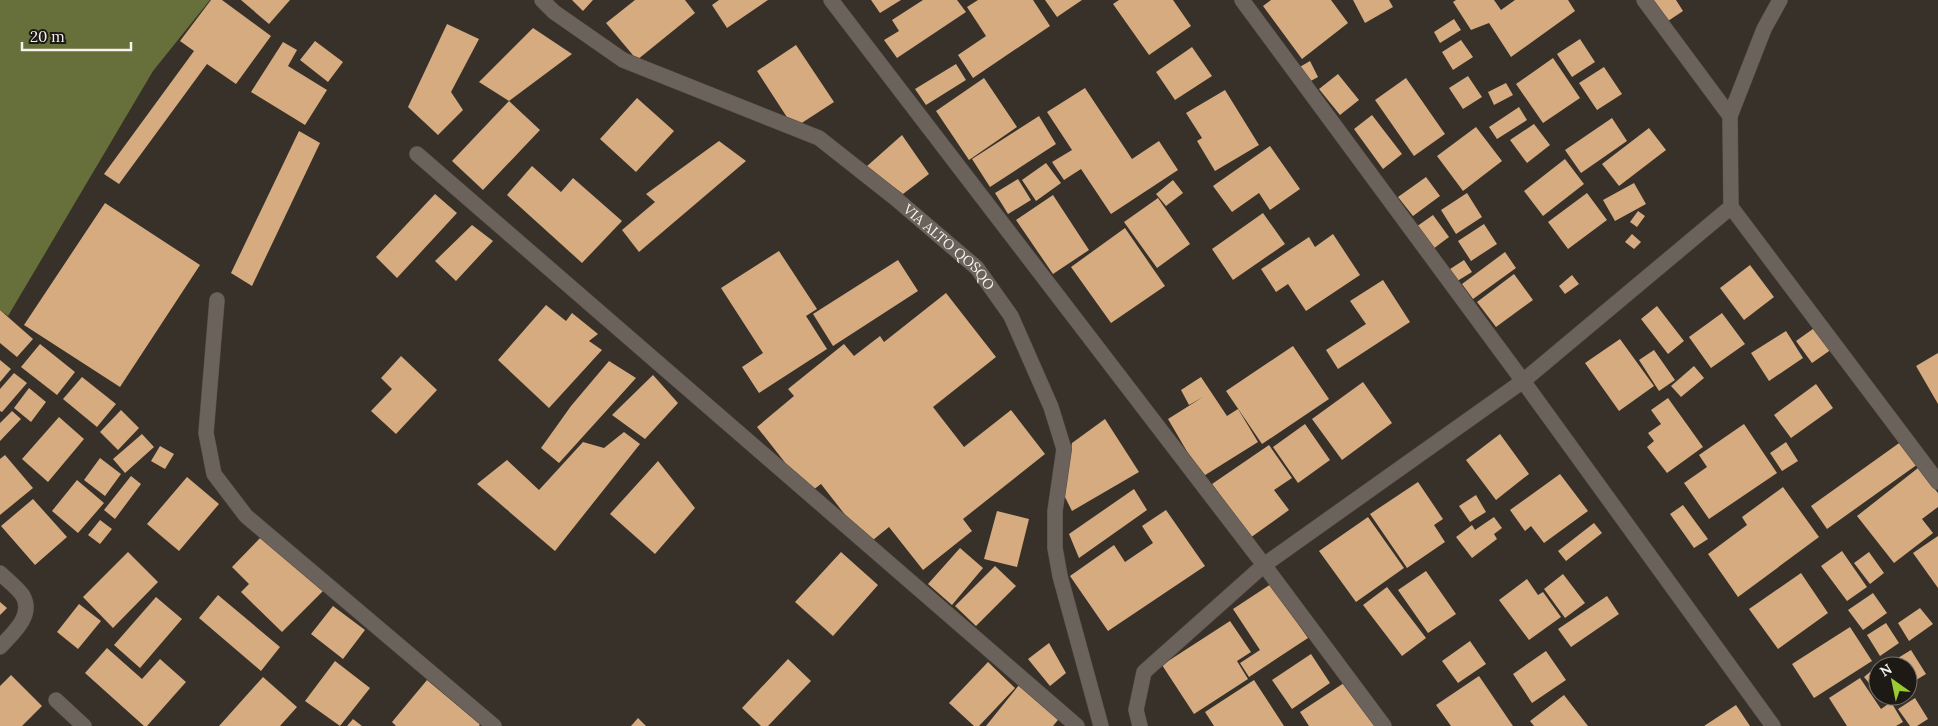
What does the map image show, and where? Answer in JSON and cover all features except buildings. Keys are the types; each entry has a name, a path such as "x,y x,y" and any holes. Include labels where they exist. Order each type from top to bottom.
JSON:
{"street":[{"name":"VIA ALTO QOSQO","path":"542,0 554,12 623,60 818,138 895,198 977,268 1012,316 1051,407 1064,450 1055,510 1056,548 1060,576 1100,724"},
{"path":"831,0 1264,565 1384,726"},
{"path":"1242,0 1523,381 1773,726"},
{"path":"1644,0 1730,116"},
{"path":"1780,0 1764,29 1730,116 1731,207 1938,482"},
{"path":"417,154 1077,726"},
{"path":"1140,726 1136,710 1144,672 1264,565 1523,381 1731,207"},
{"path":"218,300 206,433 214,474 246,516 494,726"},
{"path":"0,573 23,596 26,614 18,629 0,647"},
{"path":"56,700 84,726"},
{"path":"1082,726 1100,724"}],"green space":[{"path":"0,0 210,0 153,71 8,316 0,310"}]}
